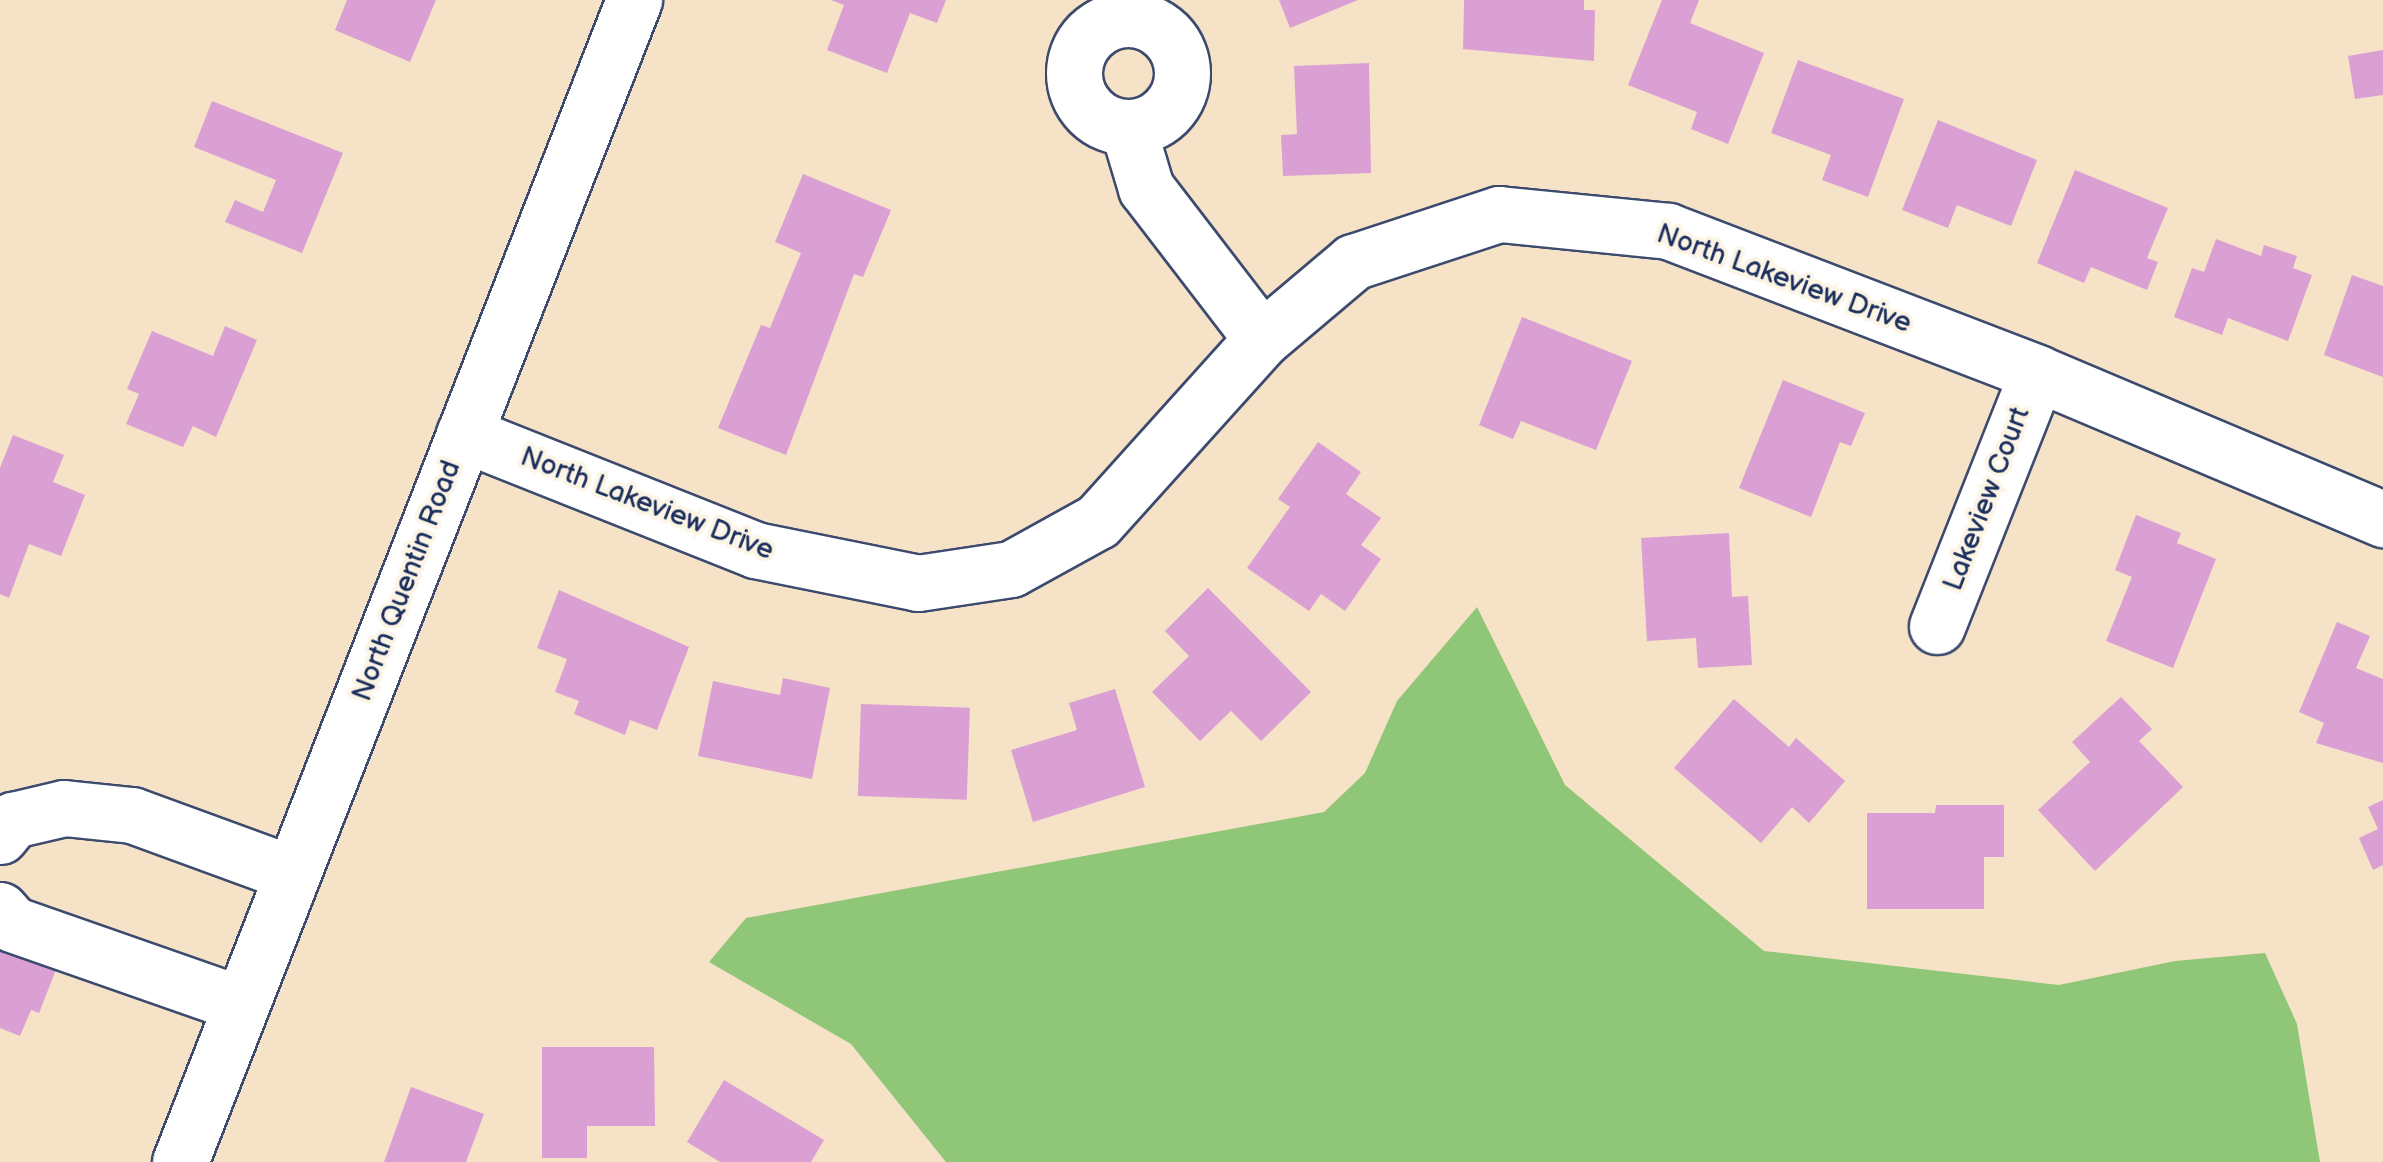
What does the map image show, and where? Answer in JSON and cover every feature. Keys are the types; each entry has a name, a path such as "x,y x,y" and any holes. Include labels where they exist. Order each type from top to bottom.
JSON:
{"street":[{"name":"North Quentin Road","path":"180,1162 634,0"},
{"path":"1128,128 1146,188 1262,339"},
{"name":"North Lakeview Drive","path":"464,434 755,550 918,583 1011,569 1098,521 1262,339 1353,262 1499,214 1668,231 2036,373 2383,519"},
{"name":"Lakeview Court","path":"1937,626 2036,373"},
{"path":"0,836 13,820 64,808 132,814 292,874"},
{"path":"0,910 12,924 241,1004"}],"green space":[{"path":"1477,607 1565,785 1764,951 2059,985 2175,961 2265,953 2297,1024 2320,1162 946,1162 851,1044 709,962 746,918 1324,812 1365,773 1397,701"}],"building":[{"path":"347,0 436,0 410,62 335,30"},
{"path":"831,0 946,0 937,23 910,13 887,73 827,50 844,5"},
{"path":"1279,0 1358,0 1290,28"},
{"path":"1464,0 1584,0 1584,10 1595,10 1594,61 1463,49"},
{"path":"1662,0 1699,0 1690,23 1764,53 1728,144 1691,129 1697,112 1628,85"},
{"path":"2383,50 2383,95 2355,99 2348,56"},
{"path":"1798,60 1904,99 1868,197 1822,180 1831,155 1771,133"},
{"path":"1369,63 1371,173 1283,176 1281,135 1297,134 1294,66"},
{"path":"212,101 343,153 302,253 225,222 235,200 263,212 276,180 194,147"},
{"path":"1938,120 2037,160 2011,226 1957,205 1948,228 1902,210"},
{"path":"2075,170 2168,208 2147,258 2158,262 2147,290 2091,267 2084,283 2037,263"},
{"path":"803,174 891,210 863,277 854,274 786,455 718,428 761,325 770,328 801,253 775,242"},
{"path":"2216,239 2261,256 2264,245 2297,256 2293,268 2312,275 2288,341 2228,318 2222,335 2174,317 2192,268 2204,272"},
{"path":"2352,275 2383,286 2383,377 2324,355"},
{"path":"1522,317 1632,361 1596,450 1521,421 1513,439 1479,425"},
{"path":"225,326 257,340 216,437 193,426 183,447 126,424 139,394 127,389 152,331 213,356"},
{"path":"1783,380 1865,413 1851,446 1840,442 1811,517 1739,488"},
{"path":"13,435 64,455 53,482 85,495 61,556 29,544 9,598 0,594 0,468"},
{"path":"1318,442 1361,472 1346,494 1381,518 1361,545 1381,559 1345,611 1321,594 1309,611 1247,568 1290,507 1278,499"},
{"path":"2136,515 2181,533 2177,543 2216,559 2173,668 2106,641 2132,577 2115,570"},
{"path":"1729,533 1732,597 1748,596 1752,665 1698,668 1696,638 1647,641 1641,538"},
{"path":"1208,588 1311,692 1261,741 1231,711 1200,741 1152,692 1189,656 1165,631"},
{"path":"559,590 689,647 657,730 630,720 625,735 574,714 579,701 555,692 567,659 537,648"},
{"path":"2337,622 2370,636 2356,668 2383,679 2383,763 2316,743 2324,723 2299,712"},
{"path":"783,678 830,688 812,779 698,756 713,681 780,695"},
{"path":"1115,689 1145,787 1033,822 1011,750 1077,730 1069,703"},
{"path":"2121,697 2152,729 2139,741 2183,787 2095,871 2038,810 2090,762 2072,742"},
{"path":"1734,699 1789,747 1796,738 1845,781 1809,823 1792,807 1761,843 1674,768"},
{"path":"861,704 970,708 967,800 858,796"},
{"path":"2383,800 2383,865 2373,870 2359,838 2378,829 2368,807"},
{"path":"1936,805 2004,805 2004,857 1984,857 1984,909 1867,909 1867,813 1935,813"},
{"path":"0,945 57,967 39,1013 31,1010 20,1036 0,1028"},
{"path":"542,1047 654,1047 655,1126 587,1126 587,1158 542,1158"},
{"path":"724,1080 824,1140 811,1162 720,1162 687,1142"},
{"path":"411,1087 484,1114 466,1162 384,1162"}]}
